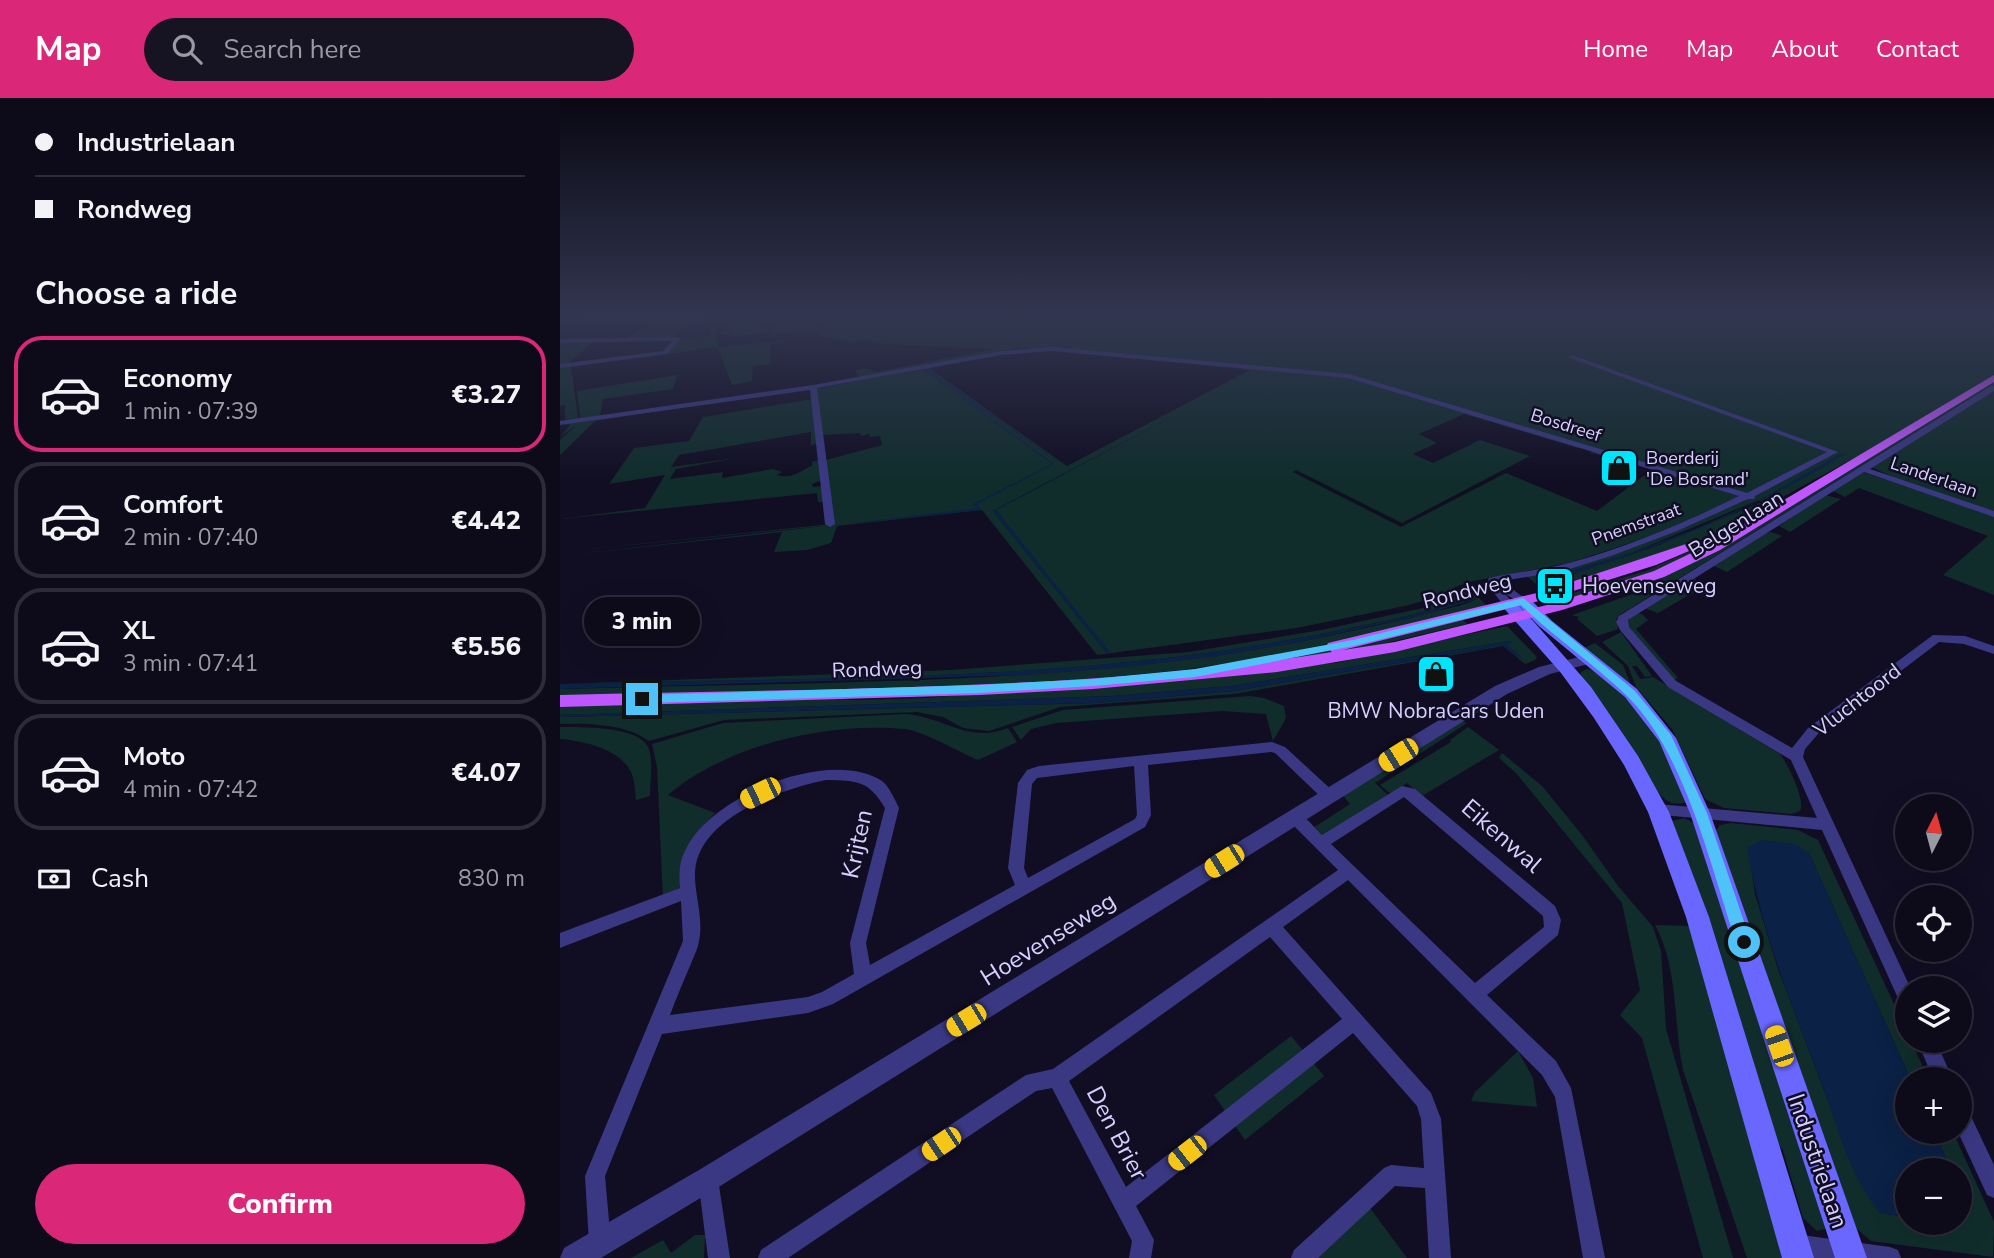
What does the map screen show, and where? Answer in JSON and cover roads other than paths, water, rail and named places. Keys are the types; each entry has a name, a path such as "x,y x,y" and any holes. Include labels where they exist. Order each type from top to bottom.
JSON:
{"main road":[{"name":"Rondweg","path":"560,701 979,689 1093,683 1345,657 1522,608 1659,574 1715,547 1994,378"},
{"name":"Industrielaan","path":"1522,608 1575,664 1657,810 1700,926 1796,1252"},
{"name":"Industrielaan","path":"1522,608 1575,664 1631,693 1667,738 1700,813 1850,1255"}],"street":[{"name":"Bosdreef","path":"560,424 813,387 895,372"},
{"name":"Bosdreef","path":"1305,372 1349,376 1751,497"},
{"name":"Pnemstraat","path":"1522,608 1495,588 1493,580 1584,561 1658,536 1751,497 1834,452 1828,447 1615,372"},
{"path":"813,387 830,524"},
{"name":"Belgenlaan","path":"1796,757 1672,684 1622,622 1629,613 1994,388"},
{"name":"Landerlaan","path":"1863,469 1994,514"},
{"name":"Vluchtoord","path":"1896,976 1796,757 1799,747 1813,731 1937,638 1965,640 1994,650"},
{"name":"Hoevenseweg","path":"574,1258 1512,684 1575,664"},
{"path":"1024,887 1016,868 1025,783 1039,771 1272,747 1280,750 1330,797"},
{"path":"655,1026 808,1005 827,998 1140,823 1144,815 1141,761"},
{"name":"Krijten","path":"600,1243 594,1176 691,941 689,863 693,849 715,820 737,804 760,793 808,778 853,775 869,779 880,786 889,797 892,808 858,943 863,976"},
{"name":"Eikenwal","path":"1320,844 1402,791 1410,793 1549,911 1553,920 1552,930 1475,994"},
{"path":"1657,810 1827,825"},
{"path":"1295,818 1549,1068 1564,1095 1594,1258"},
{"path":"1057,1078 1348,872"},
{"path":"560,941 689,891"},
{"path":"1271,926 1424,1100 1431,1119 1440,1258"},
{"path":"1124,1202 1354,1021"},
{"name":"Den Brier","path":"769,1258 1033,1082 1057,1078 1143,1240 1140,1258"},
{"path":"1972,1141 1994,1188"},
{"path":"1302,1258 1391,1175 1435,1179"},
{"path":"708,1178 719,1258"},
{"path":"1796,1252 1890,1258"}],"water":[{"path":"926,372 1054,464 977,504 981,510 836,525 978,508 973,504 1052,464"},
{"path":"928,372 933,372 1063,465"},
{"path":"1176,415 996,510 1110,652 1107,653 993,511"},
{"path":"1842,453 1845,454 1786,488 1694,531 1566,577 1536,582 1634,552 1695,529 1758,501"},
{"path":"1470,598 1477,599 1418,616 1299,642 1220,656 1117,668 1025,675 560,689 560,684 932,675 1117,663 1209,653 1300,638 1408,616"},
{"path":"1511,641 1513,643 1507,645 1522,657 1519,658 1503,645 1234,691 1096,703 560,717 1113,696 1231,686"},
{"path":"1761,840 1795,844 1809,853 1895,1044 1895,1053 1899,1053 1905,1067 1895,1067 1895,1144 1940,1144 1946,1158 1895,1158 1895,1215 1880,1213 1861,1185 1846,1153 1779,969 1753,879 1747,848"}],"place":[{"name":"Boerderij 'De Bosrand'","path":"1619,468"},
{"name":"Hoevenseweg","path":"1555,586"},
{"name":"BMW NobraCars Uden","path":"1436,674"}]}
